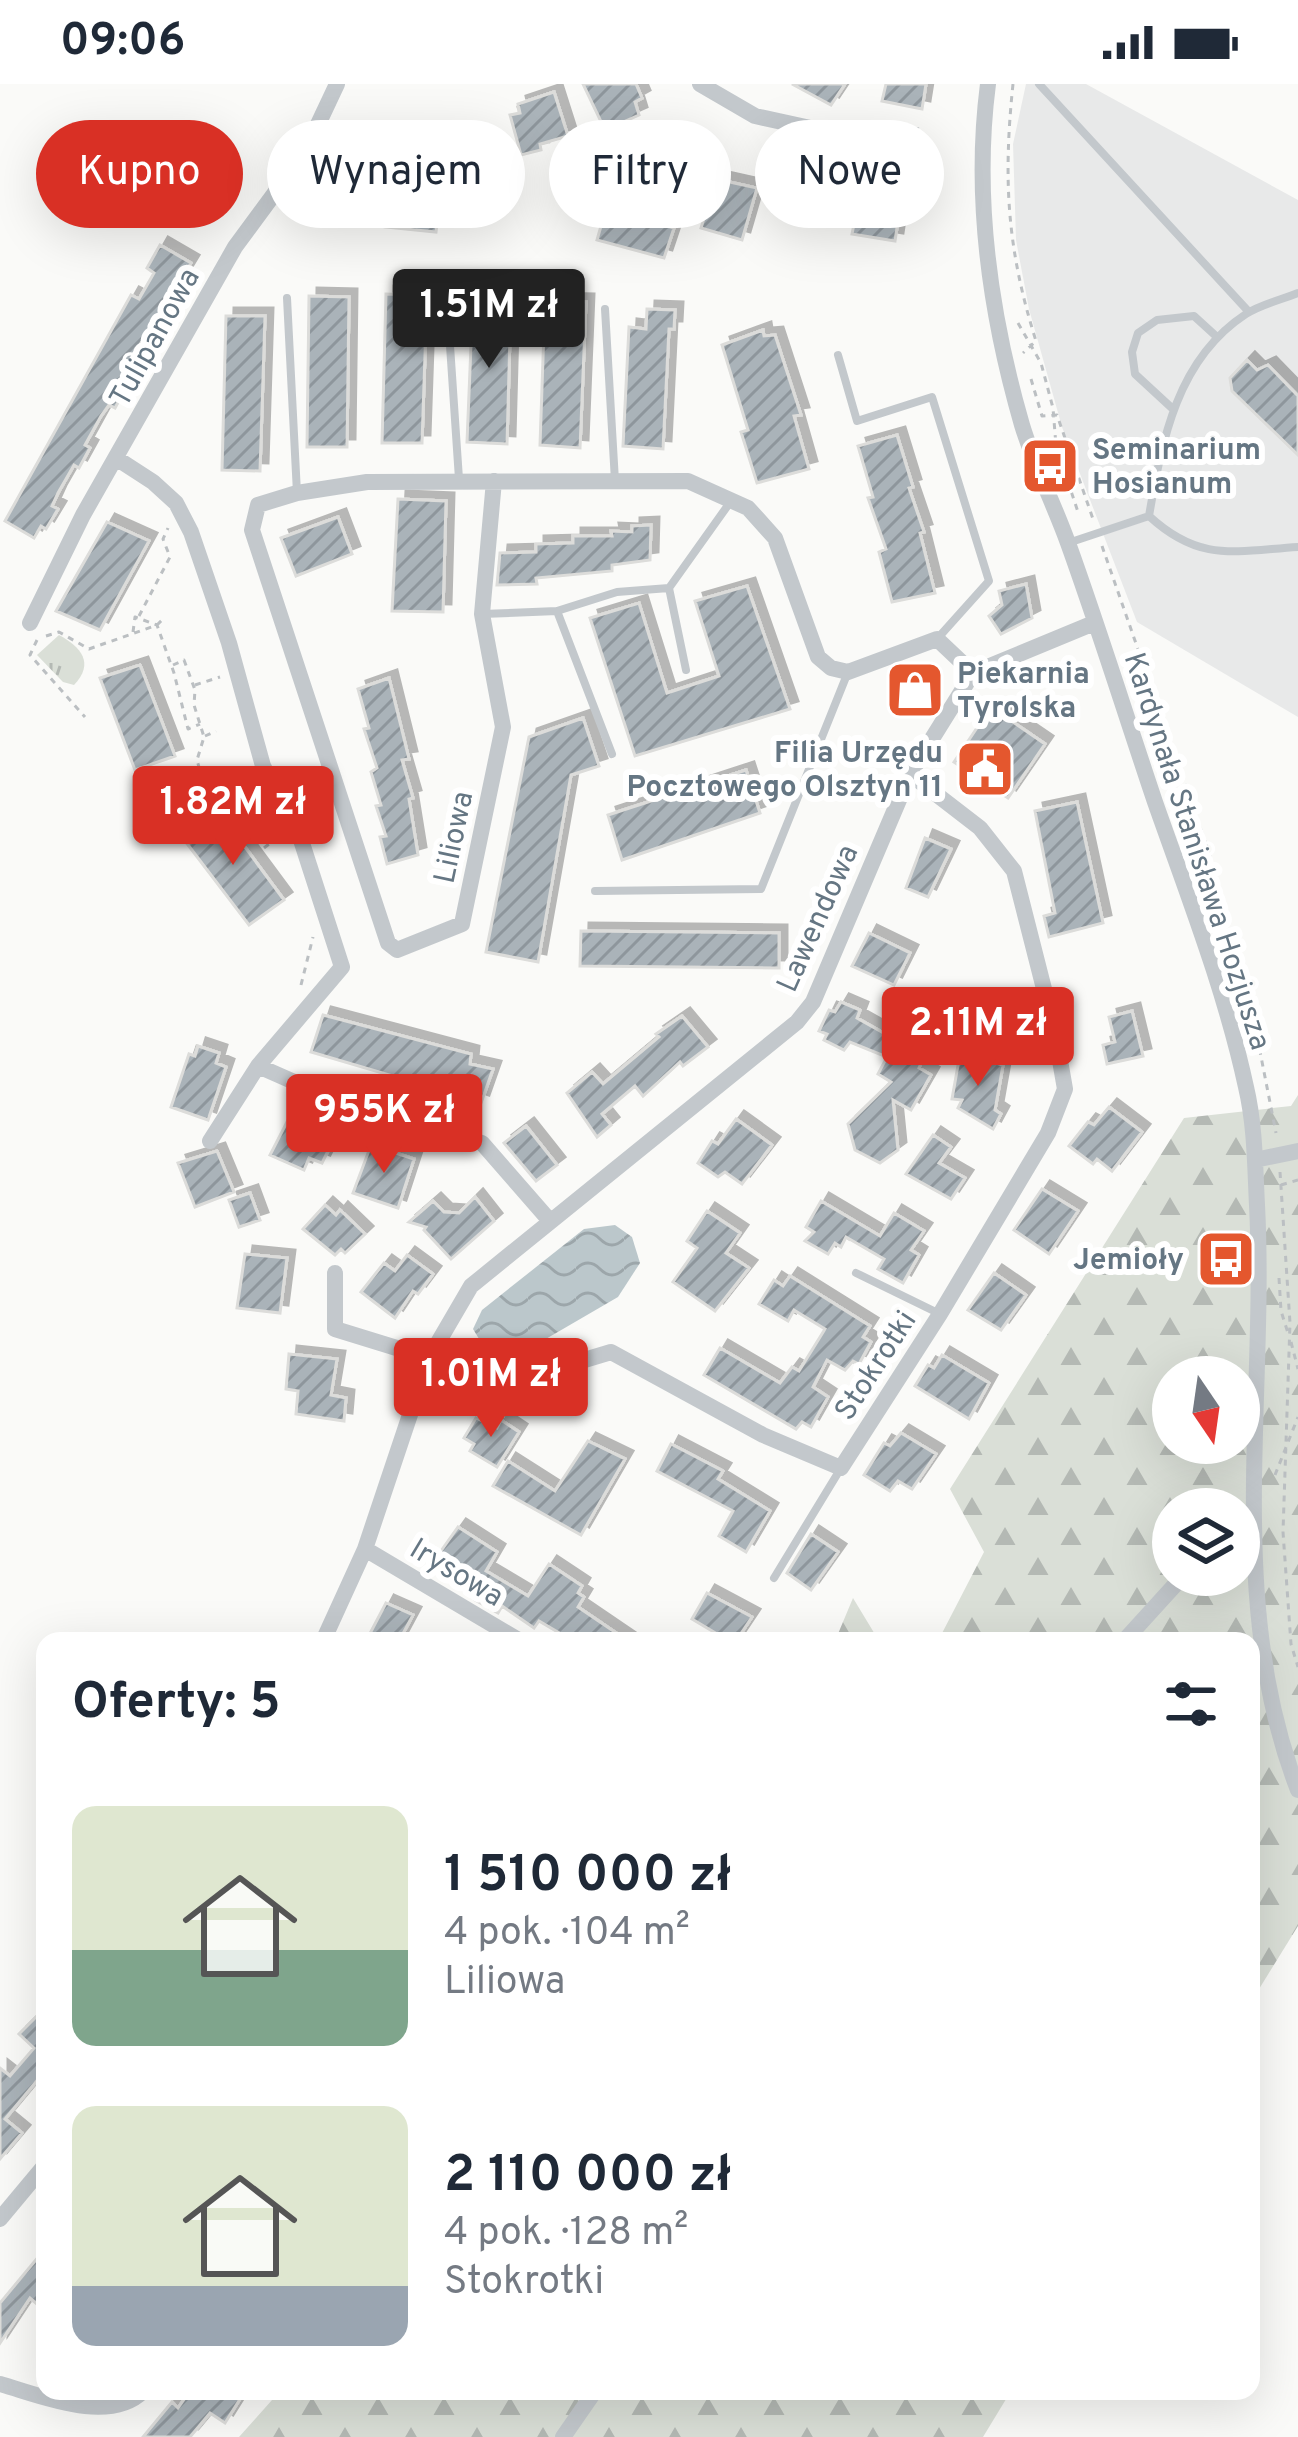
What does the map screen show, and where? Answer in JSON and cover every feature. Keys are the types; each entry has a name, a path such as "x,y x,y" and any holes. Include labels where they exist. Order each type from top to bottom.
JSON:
{"street":[{"name":"Tulipanowa","path":"30,623 83,514 235,247 305,152 337,84"},
{"path":"700,84 755,116 773,120"},
{"name":"Kardynała Stanisława Hozjusza","path":"988,84 981,206 995,313 1023,428 1068,544 1220,988 1247,1091 1260,1260 1248,1488"},
{"path":"116,458 176,503 191,532 229,643 263,766 301,840 342,967 259,1066 209,1142"},
{"name":"Liliowa","path":"494,482 482,614 503,728 462,924 397,950 388,943 252,530 258,506 367,482 688,481 748,508 775,538 818,657 831,668 848,672"},
{"path":"848,672 937,639 973,673 1094,623"},
{"name":"Lawendowa","path":"326,1632 365,1549 429,1358 471,1286 784,1033 813,1002 910,774 973,673"},
{"name":"Stokrotki","path":"335,1274 335,1329 429,1358 538,1374 611,1352 763,1435 841,1468 1048,1133 1065,1088 1014,872 980,828 910,774"},
{"path":"259,1066 482,1144 550,1221"},
{"path":"1255,1160 1298,1151"},
{"name":"Irysowa","path":"365,1549 505,1632"},
{"path":"1132,1632 1165,1596"},
{"name":"Kardynała Stanisława Hozjusza","path":"1255,1596 1260,1632"},
{"name":"Kardynała Stanisława Hozjusza","path":"1260,1633 1271,1707 1298,1790"},
{"path":"0,2219 36,2176"},
{"path":"0,2384 36,2394"},
{"path":"56,2400 101,2406 134,2400"},
{"path":"562,2437 589,2400"}],"lane":[{"path":"1039,84 1249,312"},
{"path":"1149,516 1162,442 1190,371 1217,337 1249,312 1298,293"},
{"path":"287,298 297,494"},
{"path":"447,301 459,481"},
{"path":"605,309 615,481"},
{"path":"1174,410 1135,374 1132,352 1138,332 1156,320 1194,316 1217,337"},
{"path":"838,355 857,421 932,397 989,581 937,639"},
{"path":"686,670 669,588 731,501"},
{"path":"1068,544 1149,516"},
{"path":"1149,516 1166,532 1209,552 1298,547"},
{"path":"482,614 557,611 617,592 669,588"},
{"path":"557,611 612,754"},
{"path":"595,891 761,889 848,672"},
{"path":"856,1273 940,1314"},
{"path":"774,1578 841,1468"}],"path":[{"path":"133,634 135,617 170,557 163,538 172,520"},
{"path":"138,618 157,626 188,729 200,724"},
{"path":"85,717 30,655 38,639 59,632 89,649 157,626 164,618"},
{"path":"171,666 184,660 193,686 204,737 197,760 205,789"},
{"path":"193,686 225,675"},
{"path":"204,737 217,731"},
{"path":"170,802 177,810 259,781"},
{"path":"250,823 269,807 240,804 240,800 251,800 252,783"},
{"path":"264,848 279,836"},
{"path":"1273,1186 1298,1180"},
{"path":"1274,1476 1298,1417"}],"shaded area":[{"path":"1026,84 1086,84 1298,200 1298,717 1137,622 1062,427 1029,309 1016,240 1013,144"}],"green space":[{"path":"59,635 83,656 84,670 74,685 63,682 37,655"},
{"path":"1298,1095 1298,1926 1260,1987 1260,1632 943,1632 984,1552 950,1489 1184,1118 1291,1106"},
{"path":"853,1598 874,1632 839,1632"},
{"path":"272,2400 1006,2400 983,2437 239,2437"}],"water":[{"path":"615,1225 632,1237 640,1263 618,1297 520,1354 484,1347 473,1329 482,1310 584,1229"}],"building":[{"path":"583,84 636,84 642,98 635,102 639,115 600,120"},
{"path":"792,84 845,84 831,105"},
{"path":"886,84 926,84 922,109 882,101"},
{"path":"554,92 563,120 549,120 549,141 540,144 541,150 525,154 525,120 511,120 510,115 520,113 518,104"},
{"path":"731,182 755,188 742,240 701,228 731,228"},
{"path":"600,228 674,228 664,258 597,240"},
{"path":"853,228 897,228 895,241 852,234"},
{"path":"160,245 191,263 154,324 158,326 147,347 141,343 115,408 109,405 101,416 79,468 74,465 58,493 52,506 58,509 34,538 5,521 131,295 139,299 154,273 147,268"},
{"path":"386,294 427,296 422,443 382,443"},
{"path":"309,296 349,297 347,447 307,447"},
{"path":"473,297 511,299 507,444 467,442"},
{"path":"545,301 586,302 580,448 540,445"},
{"path":"647,309 675,310 674,329 669,329 663,449 623,446 629,327 646,329"},
{"path":"226,316 265,316 260,471 222,470"},
{"path":"763,330 764,336 775,335 801,415 794,416 809,469 757,483 741,432 748,430 722,345"},
{"path":"1247,360 1257,370 1268,365 1298,396 1298,455 1232,391 1230,378"},
{"path":"897,435 935,593 892,602 879,552 886,549 868,498 873,497 858,446"},
{"path":"398,499 446,501 443,612 392,611"},
{"path":"338,517 352,554 296,576 281,538"},
{"path":"107,522 149,541 100,630 56,611"},
{"path":"651,525 650,560 612,565 612,571 536,578 537,584 497,585 500,553 536,552 536,544 573,543 573,536 612,536 611,531 632,532 632,526"},
{"path":"1026,584 1032,618 1001,634 989,616 1002,605 999,591"},
{"path":"747,586 790,709 635,756 590,618 639,603 667,693 719,676 695,601"},
{"path":"140,665 175,756 135,770 100,678"},
{"path":"913,673 924,677 928,688 924,699 913,703 902,699 898,688 902,677"},
{"path":"389,678 409,759 402,760 413,798 409,799 418,855 387,864 380,837 386,836 376,806 381,805 371,772 377,768 358,689"},
{"path":"991,707 1045,744 1008,798 954,762"},
{"path":"583,718 599,766 571,775 538,962 486,952 529,737"},
{"path":"746,770 760,813 622,860 608,815"},
{"path":"1077,802 1103,923 1049,937 1044,916 1055,913 1035,811"},
{"path":"219,812 284,900 249,925 182,837"},
{"path":"925,838 951,849 928,897 906,888"},
{"path":"581,931 779,933 779,968 580,966"},
{"path":"869,933 910,953 894,985 852,966"},
{"path":"841,1002 860,1010 857,1018 896,1040 903,1027 931,1041 919,1068 931,1075 911,1110 893,1100 898,1150 880,1163 855,1150 848,1124 891,1082 878,1074 887,1057 850,1042 844,1050 824,1040 827,1034 819,1031 829,1010 835,1012"},
{"path":"1132,1011 1143,1056 1107,1064 1103,1045 1115,1042 1109,1017"},
{"path":"323,1015 471,1054 470,1064 493,1069 481,1103 461,1096 458,1102 435,1096 437,1089 311,1052"},
{"path":"682,1016 708,1047 683,1066 680,1062 643,1096 635,1086 602,1114 611,1125 597,1137 567,1093 592,1072 603,1084"},
{"path":"198,1046 219,1053 216,1063 226,1067 208,1120 171,1107 189,1054 195,1056"},
{"path":"960,1054 1003,1065 995,1110 1001,1114 993,1129 958,1108 962,1100 952,1099"},
{"path":"1109,1107 1142,1132 1112,1171 1069,1146 1088,1122 1094,1125"},
{"path":"736,1119 772,1145 742,1184 725,1172 718,1177 698,1163 712,1141 718,1144"},
{"path":"288,1120 333,1141 322,1163 309,1158 304,1170 270,1155"},
{"path":"526,1126 557,1165 536,1181 504,1143"},
{"path":"933,1135 951,1147 939,1163 965,1178 951,1199 906,1174"},
{"path":"371,1145 414,1159 398,1208 353,1193"},
{"path":"217,1151 234,1192 195,1207 178,1163"},
{"path":"1042,1189 1078,1211 1049,1254 1014,1230"},
{"path":"250,1193 260,1220 239,1227 229,1200"},
{"path":"475,1197 494,1221 451,1259 426,1227 409,1222 433,1201 444,1212 459,1213"},
{"path":"821,1201 880,1236 894,1213 924,1231 911,1250 919,1255 903,1283 878,1269 884,1259 846,1237 841,1247 835,1243 828,1254 805,1241 814,1232 806,1227"},
{"path":"325,1205 336,1215 340,1210 365,1234 345,1253 341,1249 335,1255 303,1229"},
{"path":"707,1211 740,1233 726,1253 749,1268 715,1311 673,1282 697,1248 687,1241"},
{"path":"245,1254 287,1258 280,1313 237,1308"},
{"path":"407,1255 433,1274 418,1294 413,1291 395,1318 361,1292 384,1263 395,1271"},
{"path":"994,1273 1026,1295 1001,1330 968,1310"},
{"path":"790,1276 870,1326 863,1337 871,1342 859,1364 853,1361 845,1370 827,1360 813,1387 828,1397 811,1427 802,1422 796,1429 704,1375 720,1348 780,1383 792,1367 799,1371 825,1329 794,1310 788,1321 759,1304 774,1280 783,1286"},
{"path":"289,1354 337,1359 331,1395 346,1398 344,1421 296,1414 298,1391 286,1389"},
{"path":"942,1355 989,1383 969,1419 915,1386 928,1365 934,1368"},
{"path":"476,1418 497,1428 501,1420 519,1432 497,1467 470,1451 474,1444 464,1438"},
{"path":"901,1433 936,1454 912,1489 898,1481 890,1491 864,1475 884,1443 890,1446"},
{"path":"588,1441 625,1459 581,1535 493,1486 508,1461 555,1491"},
{"path":"671,1444 723,1471 718,1479 770,1511 746,1552 719,1536 733,1511 657,1471"},
{"path":"458,1527 497,1552 486,1571 528,1596 549,1564 582,1586 578,1593 584,1597 578,1607 615,1632 558,1632 539,1621 534,1628 502,1606 498,1613 475,1600 482,1588 436,1558"},
{"path":"811,1534 838,1552 811,1590 787,1573"},
{"path":"707,1593 752,1617 742,1632 714,1632 692,1619"},
{"path":"386,1603 413,1615 404,1632 371,1632"},
{"path":"36,2017 36,2082 5,2119 22,2133 0,2159 0,2068 10,2076 34,2048 19,2034"},
{"path":"36,2260 36,2303 30,2298 0,2343 0,2303"},
{"path":"184,2400 239,2400 225,2423 210,2413 190,2437 143,2437 172,2402 178,2408"}],"place":[{"name":"Seminarium Hosianum","path":"1050,466"},
{"name":"Piekarnia Tyrolska","path":"915,690"},
{"name":"Filia Urzędu Pocztowego Olsztyn 11","path":"985,769"},
{"name":"Jemioły","path":"1226,1259"}]}
